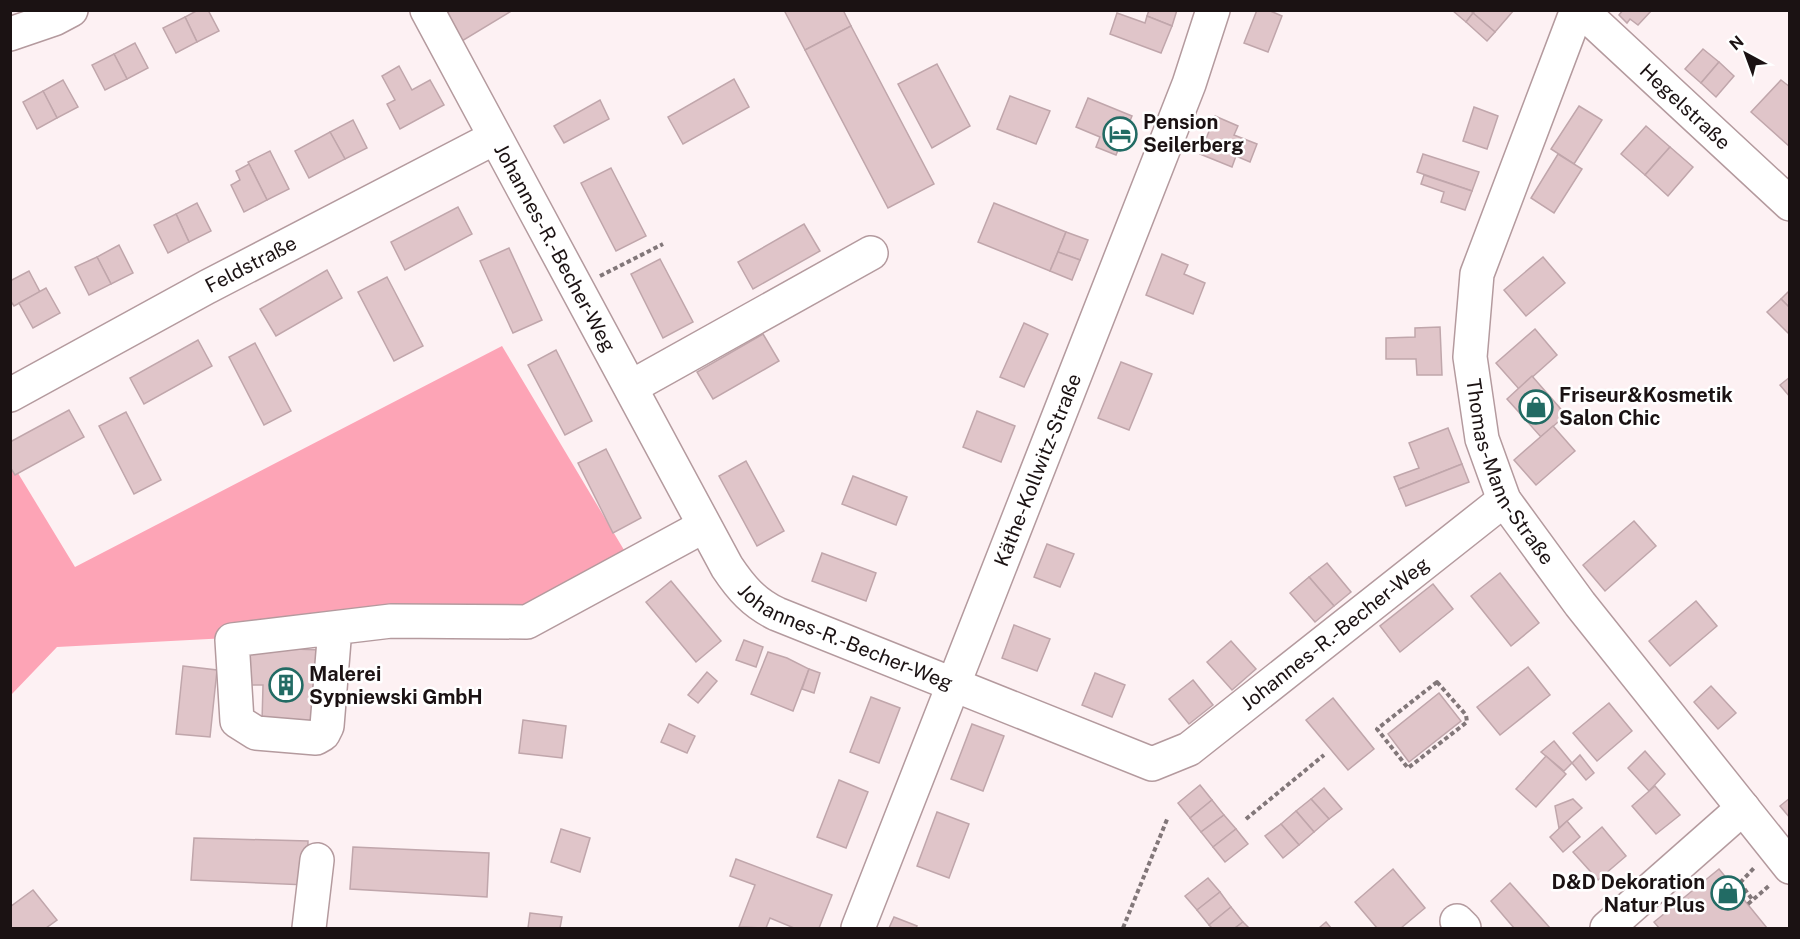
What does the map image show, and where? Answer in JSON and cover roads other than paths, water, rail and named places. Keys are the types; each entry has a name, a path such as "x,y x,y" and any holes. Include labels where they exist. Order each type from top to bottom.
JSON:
{"street":[{"path":"10,34 54,20 71,10"},
{"name":"Johannes-R.-Becher-Weg","path":"427,10 704,526 742,589 760,606 1152,764 1190,749 1504,500"},
{"name":"Käthe-Kollwitz-Straße","path":"858,928 1189,84 1214,10"},
{"name":"Hegelstraße","path":"1579,10 1790,204"},
{"name":"Thomas-Mann-Straße","path":"1579,10 1477,274 1470,357 1482,439 1504,500 1580,604 1790,867"},
{"name":"Feldstraße","path":"10,395 207,287 494,138"},
{"path":"630,387 871,253"},
{"path":"335,628 391,621 527,622 704,526"},
{"path":"1607,928 1743,808"},
{"path":"309,928 317,860"}],"place":[{"name":"Pension Seilerberg","path":"1120,134"},
{"name":"Friseur&Kosmetik Salon Chic","path":"1536,407"},
{"name":"Malerei Sypniewski GmbH","path":"286,685"},
{"name":"D&D Dekoration Natur Plus","path":"1728,893"}]}
